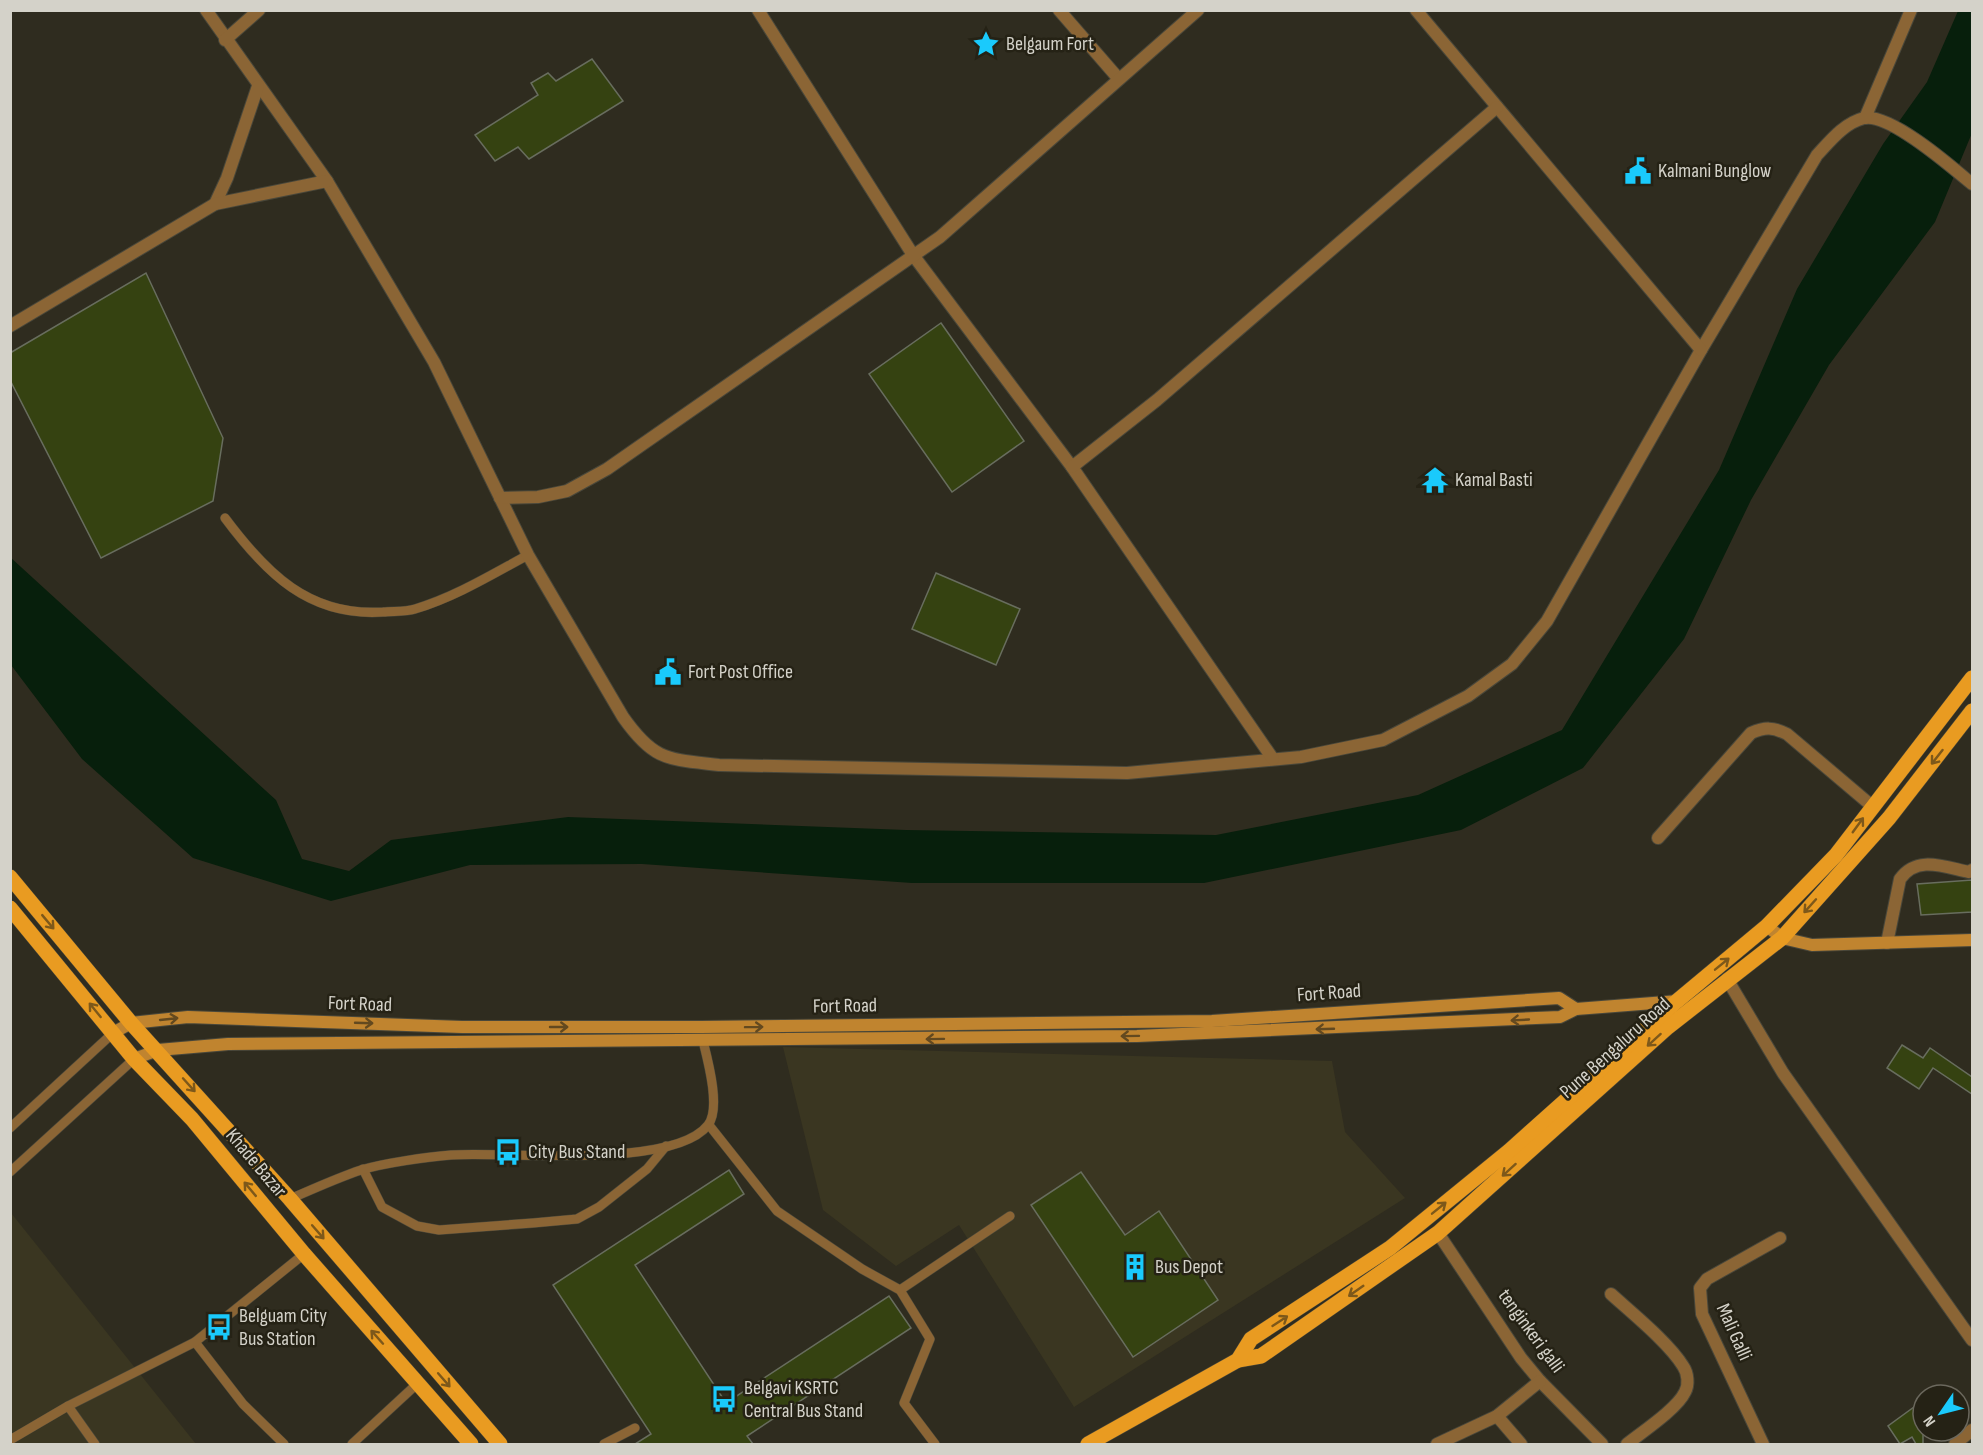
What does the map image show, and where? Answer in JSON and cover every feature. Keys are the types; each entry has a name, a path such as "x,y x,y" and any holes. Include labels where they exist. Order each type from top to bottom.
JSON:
{"main road":[{"path":"1088,1444 1238,1360 1251,1340 1390,1248 1509,1151 1677,1001 1767,926 1836,855 1972,678"},
{"name":"Pune Bengaluru Road","path":"1238,1360 1261,1356 1438,1233 1698,1002 1782,938 1889,818 1972,711"},
{"path":"10,877 132,1023 290,1199 500,1444"},
{"name":"Khade Bazar","path":"10,908 134,1059 192,1119 304,1254 471,1444"},
{"path":"1767,926 1782,938 1812,945 1972,940"},
{"name":"Fort Road","path":"113,1033 132,1023 188,1017 462,1027 701,1028 1212,1021 1559,998 1576,1009"},
{"name":"Fort Road","path":"134,1059 158,1050 228,1044 1137,1036 1560,1017 1576,1009 1677,1001 1698,1002"},
{"path":"701,1028 703,1041"}],"street":[{"path":"207,10 225,40 327,181 434,362 528,555 623,717 641,742 661,757 719,765 1127,773 1311,755 1383,740 1468,696 1512,664 1547,621 1701,350 1817,155 1841,130 1865,118 1884,122 1925,146 1972,184"},
{"path":"225,40 259,10"},
{"path":"758,10 913,255 1072,467 1273,759"},
{"path":"1059,10 1118,78"},
{"path":"500,498 538,497 567,491 607,469 940,237 1198,10"},
{"path":"1416,10 1701,350"},
{"path":"1865,118 1911,10"},
{"path":"215,204 227,178 258,86"},
{"path":"1072,467 1157,400 1497,107"},
{"path":"10,326 215,204 327,181"},
{"path":"1658,838 1751,734 1763,728 1775,728 1787,734 1872,806"},
{"path":"1887,943 1900,879 1906,870 1926,863 1969,872 1972,870"},
{"path":"1727,979 1783,1073 1972,1340"},
{"name":"tenginkeri galli","path":"1438,1233 1521,1358 1540,1381 1602,1444"},
{"name":"Mali Galli","path":"1763,1444 1702,1314 1700,1288 1707,1280 1780,1238"},
{"path":"1611,1294 1675,1355 1684,1367 1688,1380 1685,1392 1678,1402 1627,1444"},
{"path":"1437,1444 1497,1416 1540,1381"},
{"path":"1497,1416 1521,1444"},
{"path":"1955,1444 1972,1430"}],"lane":[{"path":"225,519 270,572 297,592 331,607 367,613 412,610 447,598 528,555"},
{"path":"10,1128 113,1033"},
{"path":"290,1199 363,1170 451,1155 599,1157 666,1146 696,1135 709,1125 713,1109 712,1078 703,1041"},
{"path":"10,1172 134,1059"},
{"path":"709,1125 777,1211 862,1269 900,1290 930,1339 903,1404 935,1444"},
{"path":"363,1170 382,1208 417,1226 439,1230 532,1223 577,1219 600,1207 647,1169 666,1146"},
{"path":"900,1290 1010,1216"},
{"path":"10,1440 68,1406 195,1342 304,1254"},
{"path":"195,1342 243,1404 284,1444"},
{"path":"352,1444 418,1383"},
{"path":"68,1406 96,1444"},
{"path":"604,1444 635,1428"}],"shaded area":[{"path":"1958,11 1972,11 1972,133 1935,222 1829,365 1751,500 1684,639 1583,768 1461,830 1204,883 912,883 642,864 470,865 331,901 193,858 82,759 11,665 10,557 276,800 302,859 349,871 391,840 568,817 906,830 1216,835 1418,795 1562,730 1719,470 1797,289 1883,144 1927,82"},
{"path":"783,1047 1332,1061 1345,1132 1405,1198 1074,1407 959,1225 896,1266 823,1210"},
{"path":"11,1213 196,1444 11,1444"}],"building":[{"path":"592,59 623,101 529,159 518,147 495,161 475,135 538,95 531,83 548,73 556,81"},
{"path":"146,273 223,438 213,501 101,558 10,380 10,353"},
{"path":"941,323 1024,441 952,492 869,374"},
{"path":"936,573 1020,609 996,665 912,629"},
{"path":"1972,880 1972,912 1921,915 1917,884"},
{"path":"1902,1045 1923,1058 1930,1048 1972,1077 1972,1094 1933,1068 1919,1089 1887,1068"},
{"path":"729,1170 744,1194 635,1265 726,1403 889,1296 911,1328 747,1436 753,1444 635,1444 651,1434 553,1285"},
{"name":"Bus Depot","path":"1081,1172 1125,1235 1159,1211 1218,1300 1133,1357 1031,1205"},
{"path":"1911,1409 1911,1438 1900,1444 1888,1426"}],"place":[{"name":"Belgaum Fort","path":"986,44"},
{"name":"Kalmani Bunglow","path":"1638,171"},
{"name":"Kamal Basti","path":"1435,480"},
{"name":"Fort Post Office","path":"668,672"},
{"name":"City Bus Stand","path":"508,1152"},
{"name":"Bus Depot","path":"1135,1267"},
{"name":"Belguam City Bus Station","path":"219,1327"},
{"name":"Belgavi KSRTC Central Bus Stand","path":"724,1399"}]}
